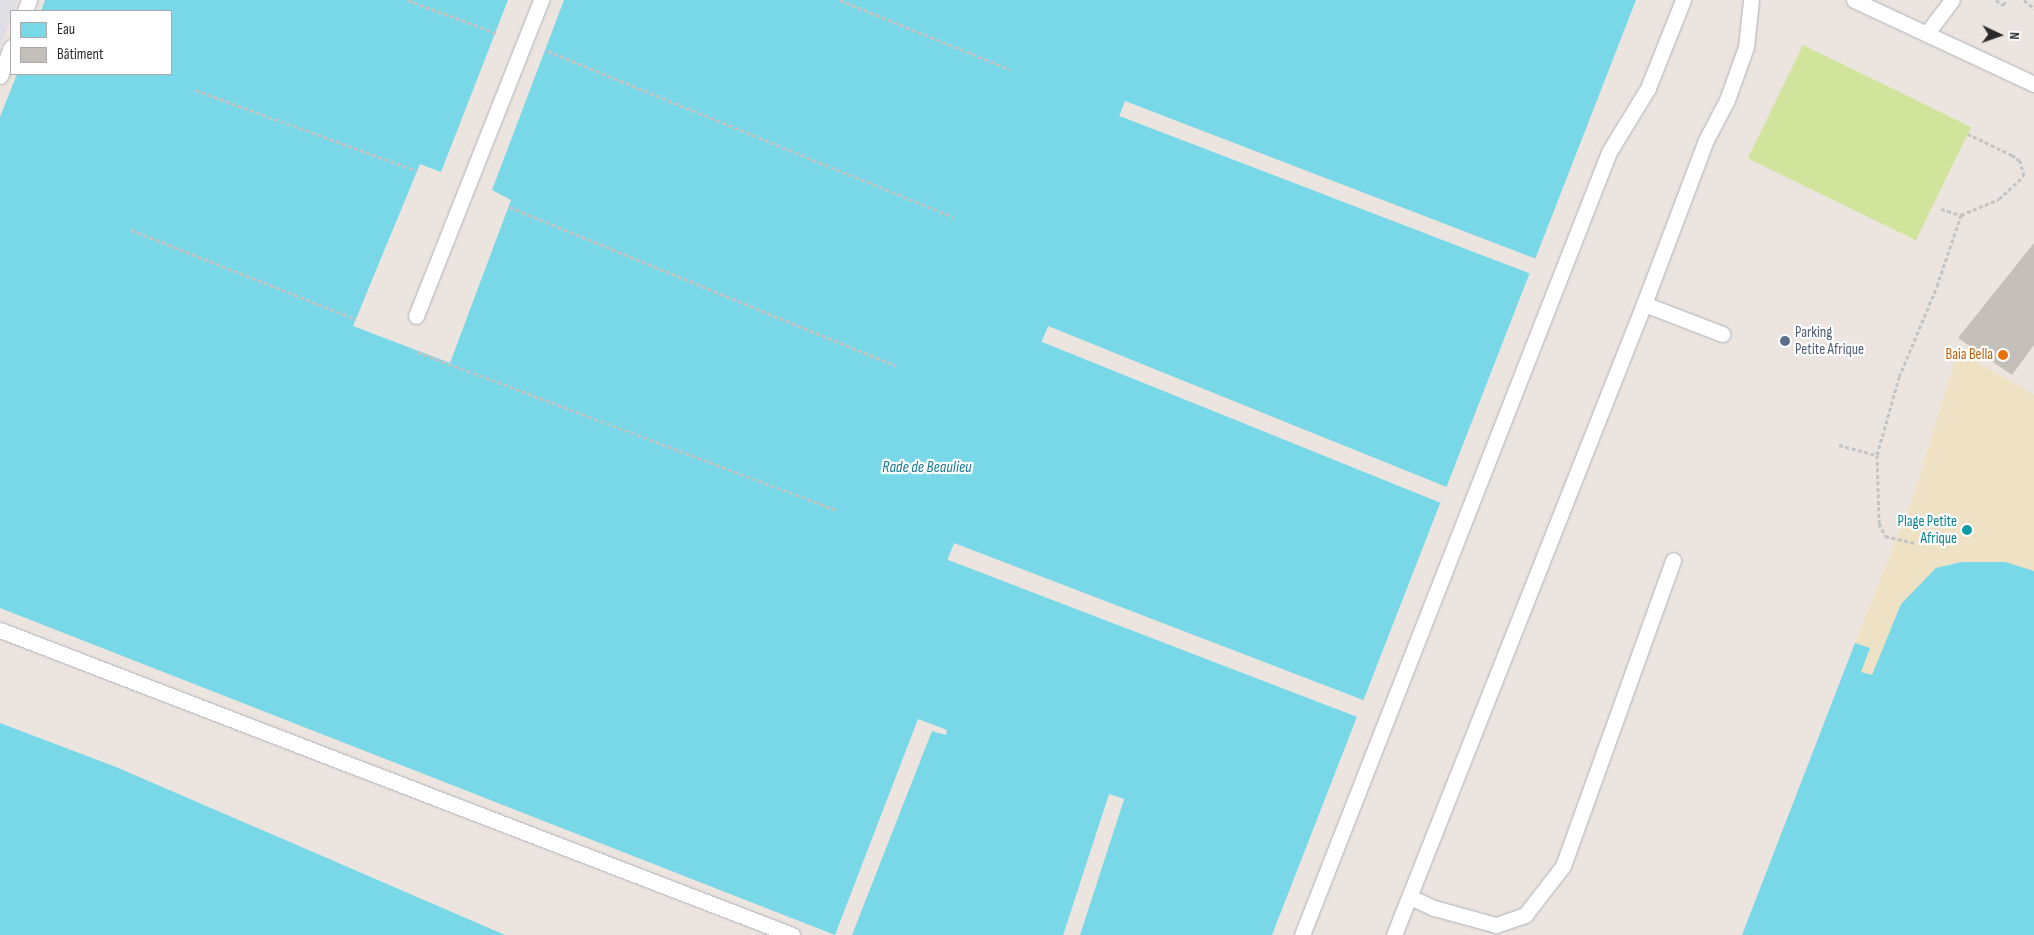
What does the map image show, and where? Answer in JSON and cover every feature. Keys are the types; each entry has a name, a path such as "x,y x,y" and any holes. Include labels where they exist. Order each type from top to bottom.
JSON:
{"lane":[{"path":"416,316 541,0"},
{"path":"1302,935 1609,152 1648,88 1684,0"},
{"path":"1394,935 1644,304 1706,140 1727,100 1746,48 1751,0"},
{"path":"1854,0 2034,84"},
{"path":"1928,33 1952,0"},
{"path":"0,76 10,50"},
{"path":"1644,304 1722,334"},
{"path":"1410,897 1434,908 1496,925 1526,915 1563,866 1674,560"},
{"path":"0,630 792,935"}],"path":[{"path":"407,0 496,33"},
{"path":"840,0 1009,69"},
{"path":"1996,0 2003,4 2006,0"},
{"path":"2024,0 2034,8"},
{"path":"545,50 953,217"},
{"path":"195,90 416,171"},
{"path":"1941,209 1961,215 1999,199 2024,176 2020,162 2012,155 1968,134"},
{"path":"509,207 896,366"},
{"path":"1916,542 1885,536 1879,523 1877,455 1899,377 1937,286 1961,215"},
{"path":"131,230 356,319"},
{"path":"418,352 838,511"},
{"path":"1839,445 1877,455"}],"shaded area":[{"path":"0,0 18,0 14,10 10,10 10,21 0,47"}],"sand":[{"name":"Plage Petite Afrique","path":"1958,351 2034,395 2034,571 2005,562 1949,563 1901,604 1872,676 1861,672 1870,648 1855,643 1913,497"}],"green space":[{"path":"1803,45 1971,127 1916,240 1748,158"}],"water":[{"name":"Rade de Beaulieu","path":"45,0 508,0 441,172 420,164 353,326 450,363 511,200 492,190 564,0 1636,0 1272,935 835,935 0,608 0,117 17,75 172,75 172,10 41,10"},
{"path":"1961,562 2005,562 2034,571 2034,935 1742,935 1855,643 1870,648 1861,672 1872,675 1901,604 1936,568"},
{"path":"0,723 116,767 505,935 0,935"}],"pier":[{"path":"1125,101 1537,259 1531,274 1119,116"},
{"path":"1048,326 1447,487 1440,503 1042,342"},
{"path":"954,543 1366,701 1359,718 948,560"},
{"path":"918,719 947,730 946,735 932,731 852,935 835,935"},
{"path":"1109,794 1124,799 1080,935 1063,935"}],"building":[{"path":"2034,243 2034,345 2012,375 1958,338"}],"place":[{"name":"Parking Petite Afrique","path":"1785,341"},
{"name":"Baia Bella","path":"2003,355"},
{"name":"Plage Petite Afrique","path":"1967,530"}]}
